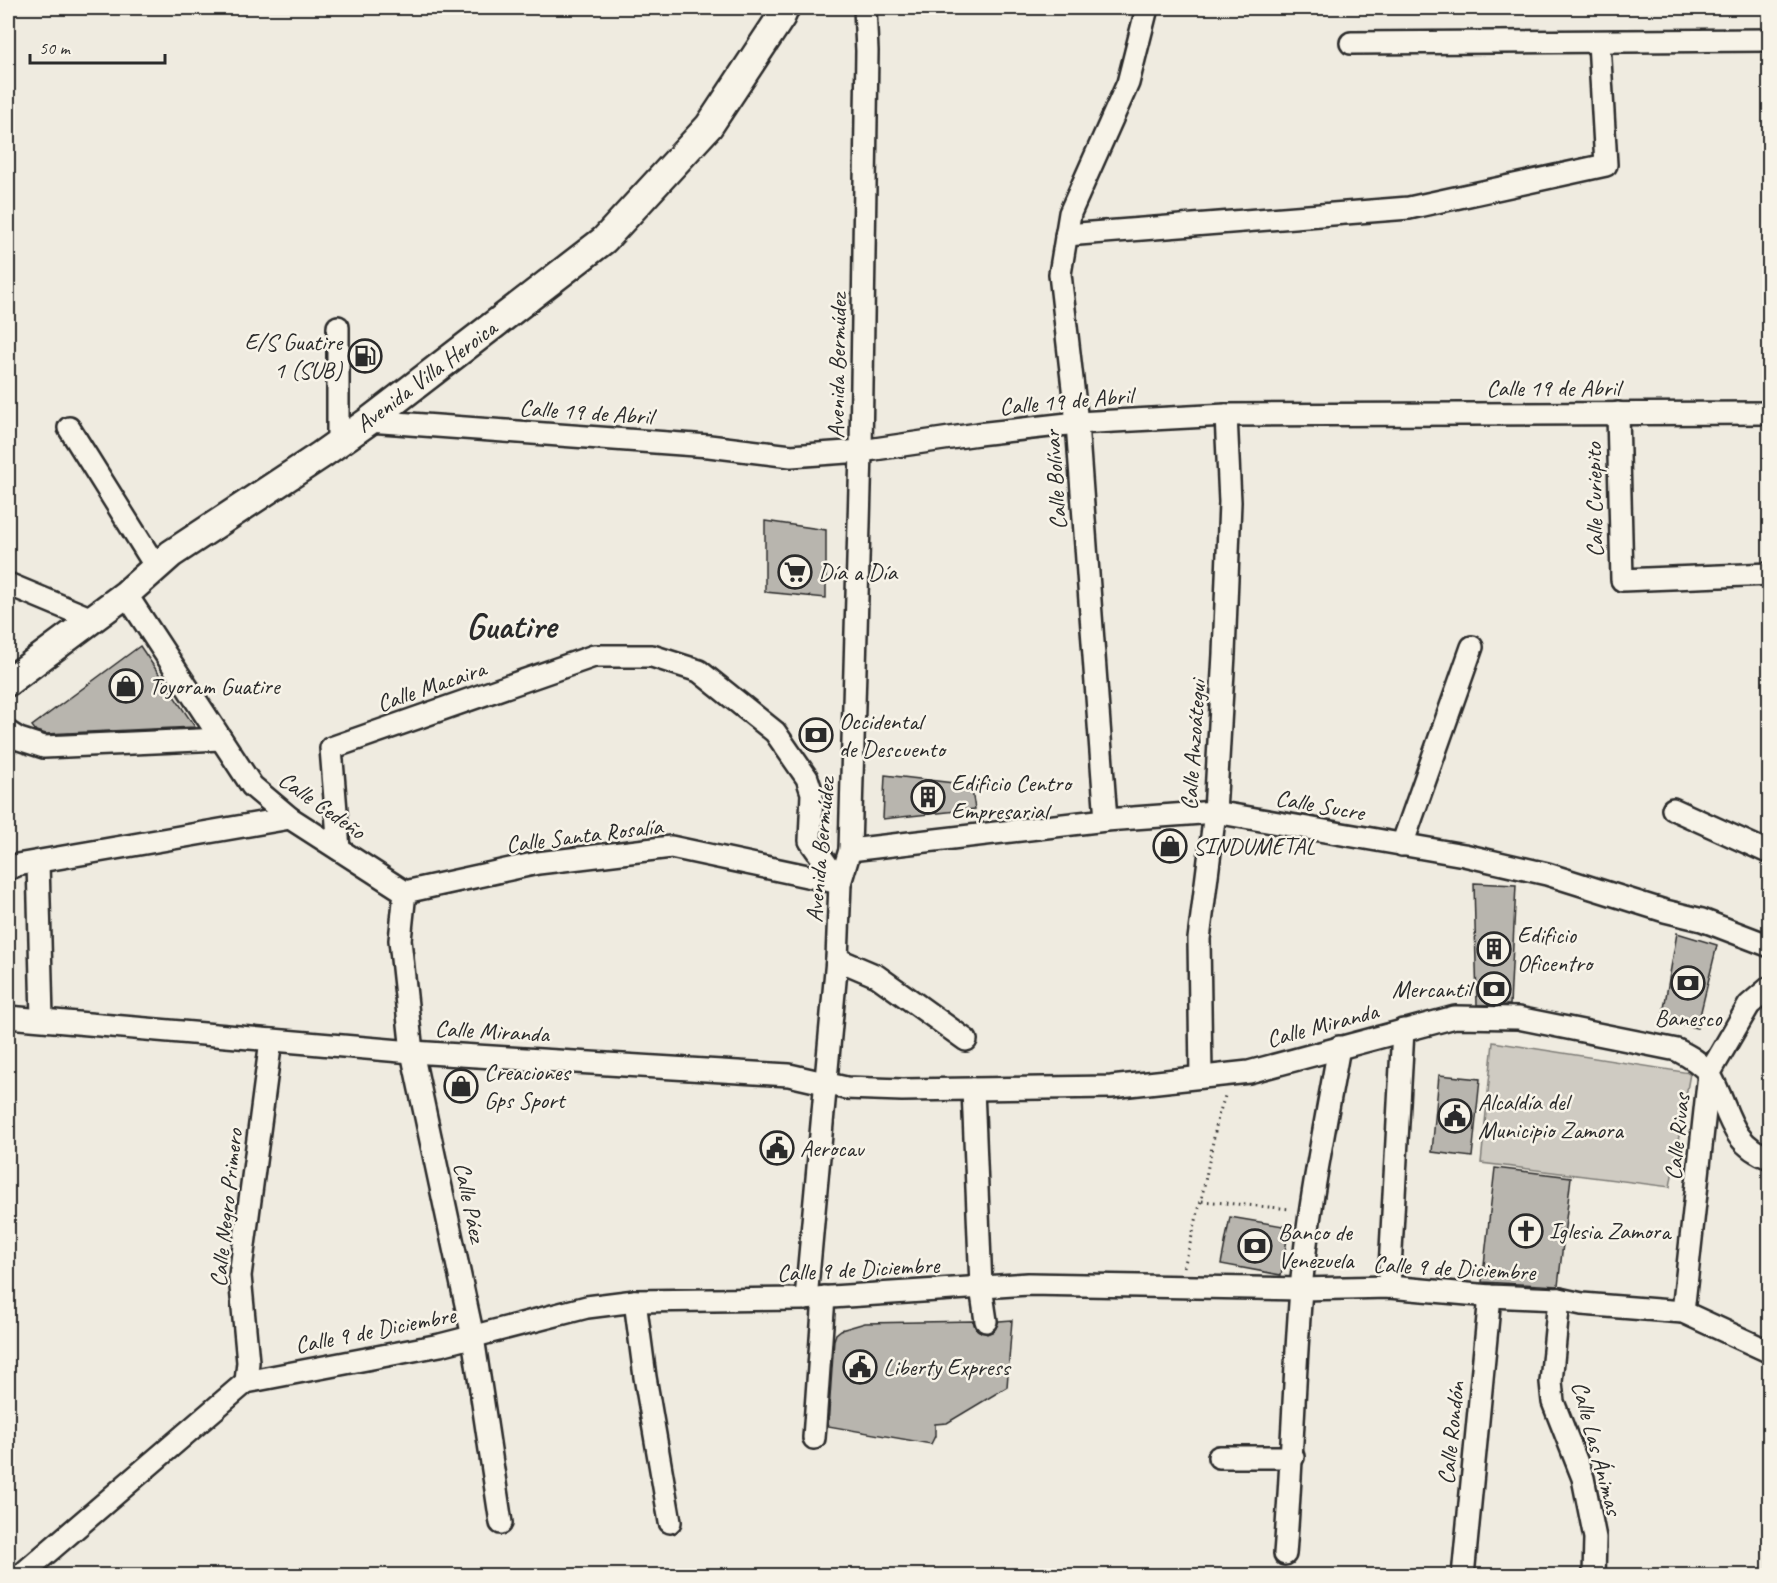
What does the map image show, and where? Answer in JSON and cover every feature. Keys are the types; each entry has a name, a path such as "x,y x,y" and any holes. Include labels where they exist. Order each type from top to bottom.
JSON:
{"main road":[{"name":"Avenida Villa Heroica","path":"8,682 126,594 171,554 369,421 604,240 709,126 785,8"}],"street":[{"name":"Avenida Bermúdez","path":"814,1438 815,1298 824,1084 837,959 840,883 850,850 861,451 867,51 865,8"},
{"name":"Calle Bolívar","path":"1106,820 1077,423 1060,274 1070,213 1128,82 1147,8"},
{"path":"1351,43 1770,40"},
{"path":"1066,235 1409,208 1606,165 1599,42"},
{"path":"338,327 338,443"},
{"name":"Calle Curiepito","path":"1618,413 1622,580 1770,574"},
{"name":"Calle 19 de Abril","path":"369,421 709,446 791,456 861,451 978,434 1077,423 1226,415 1770,413"},
{"name":"Calle Anzoátegui","path":"1201,1077 1199,939 1215,812 1230,502 1226,415"},
{"path":"69,428 156,567"},
{"path":"8,584 92,620"},
{"name":"Calle Cedeño","path":"126,594 252,786 290,818 405,892"},
{"path":"1402,844 1472,647"},
{"name":"Calle Macaira","path":"339,849 331,748 594,656 652,656 699,671 775,732 807,778 812,793 810,841 840,883"},
{"path":"8,732 19,739 44,747 221,739"},
{"path":"1673,809 1770,853"},
{"name":"Calle Sucre","path":"850,850 1106,820 1215,812 1464,855 1547,874 1665,911 1702,920 1770,946"},
{"path":"8,869 17,865 290,818"},
{"name":"Calle Santa Rosalía","path":"405,892 538,863 671,847 840,883"},
{"path":"38,862 42,1019"},
{"name":"Calle Páez","path":"405,892 400,940 412,1052 473,1337 501,1523"},
{"path":"837,959 877,976 966,1040"},
{"name":"Calle Rivas","path":"1683,1312 1709,1074 1749,1005 1770,987"},
{"name":"Calle Miranda","path":"8,1017 412,1052 789,1075 846,1088 973,1089 1111,1087 1249,1072 1455,1017 1518,1018 1677,1050 1692,1057 1709,1074"},
{"path":"1389,1287 1403,1030"},
{"name":"Calle Negro Primero","path":"246,1382 248,1362 240,1276 271,1040"},
{"path":"1285,1554 1293,1457 1301,1289 1311,1211 1339,1047"},
{"path":"1709,1074 1735,1131 1746,1145 1770,1158"},
{"path":"973,1089 981,1287 986,1321"},
{"name":"Calle 9 de Diciembre","path":"20,1575 246,1382 440,1345 587,1307 635,1301 815,1298 1028,1284 1178,1288 1389,1287 1490,1296 1559,1299 1581,1304 1683,1312 1770,1352"},
{"name":"Calle Rondón","path":"1462,1575 1490,1296"},
{"name":"Calle Las Ánimas","path":"1559,1299 1551,1382 1553,1402 1583,1478 1595,1538 1594,1575"},
{"path":"635,1301 645,1377 670,1522"},
{"path":"1219,1457 1293,1457"}],"path":[{"path":"1178,1288 1202,1201 1218,1117 1232,1074"},
{"path":"1202,1201 1311,1211"}],"shaded area":[{"path":"1493,1042 1690,1073 1670,1187 1481,1163"}],"building":[{"name":"Día a Día","path":"765,521 826,530 826,598 765,592"},
{"name":"Toyoram Guatire","path":"140,646 195,727 46,734 36,731 32,726"},
{"name":"Edificio Centro Empresarial","path":"885,775 971,785 975,809 883,819"},
{"name":"Edificio Oficentro","path":"1474,883 1516,885 1510,1005 1477,1005"},
{"name":"Banesco","path":"1677,933 1717,945 1697,1028 1662,1020"},
{"name":"Alcaldía del Municipio Zamora","path":"1439,1075 1480,1079 1472,1157 1432,1152"},
{"name":"Iglesia Zamora","path":"1495,1168 1571,1177 1558,1286 1482,1282"},
{"name":"Banco de Venezuela","path":"1230,1217 1289,1227 1281,1275 1221,1264"},
{"path":"1012,1320 1007,1387 947,1423 935,1424 935,1436 931,1444 828,1426 834,1340 836,1334 841,1330 865,1323 973,1321 976,1329 987,1334 994,1331 999,1321"}],"place":[{"name":"E/S Guatire 1 (SUB)","path":"365,356"},
{"name":"Día a Día","path":"795,572"},
{"name":"Toyoram Guatire","path":"126,686"},
{"name":"Occidental de Descuento","path":"816,735"},
{"name":"Edificio Centro Empresarial","path":"928,797"},
{"name":"SINDUMETAL","path":"1170,846"},
{"name":"Edificio Oficentro","path":"1494,949"},
{"name":"Banesco","path":"1688,983"},
{"name":"Mercantil","path":"1494,989"},
{"name":"Creaciones Gps Sport","path":"461,1086"},
{"name":"Alcaldía del Municipio Zamora","path":"1455,1116"},
{"name":"Aerocav","path":"777,1148"},
{"name":"Iglesia Zamora","path":"1526,1231"},
{"name":"Banco de Venezuela","path":"1255,1246"},
{"name":"Liberty Express","path":"860,1367"}],"district":[{"name":"Guatire","path":"511,626"}]}
